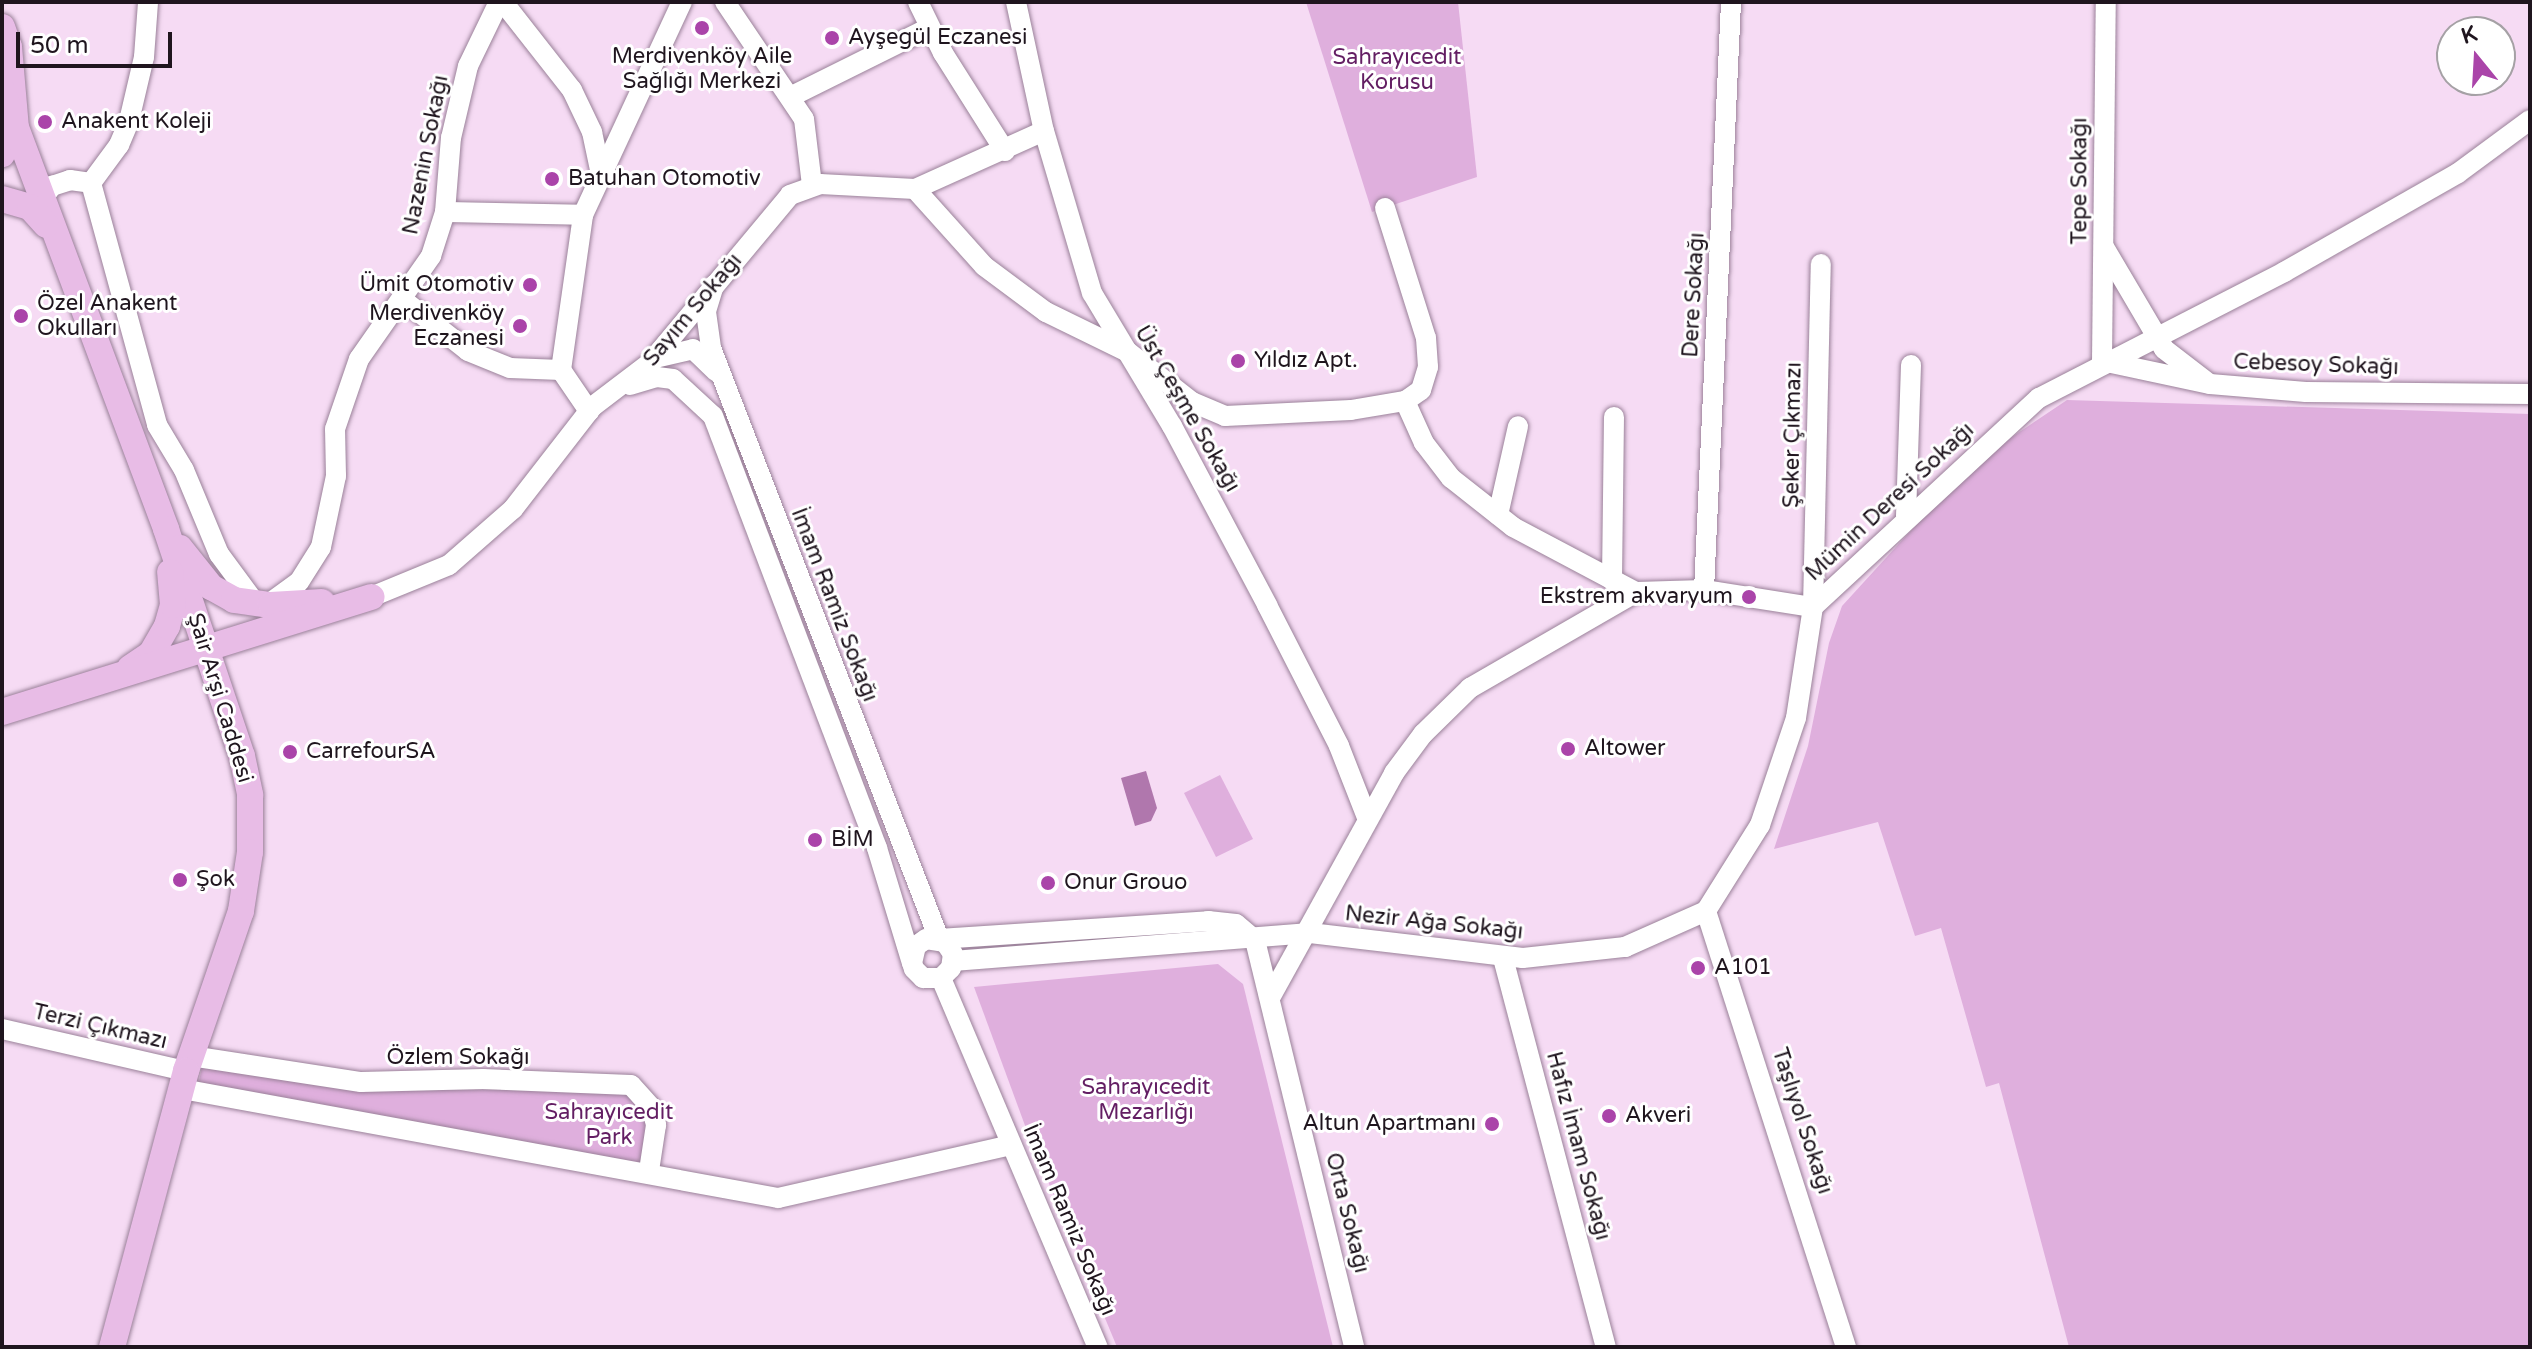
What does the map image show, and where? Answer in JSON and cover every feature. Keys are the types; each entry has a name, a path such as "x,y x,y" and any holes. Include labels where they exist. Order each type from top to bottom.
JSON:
{"main road":[{"path":"2,27 9,47 16,129 2,154"},
{"name":"Şair Arşi Caddesi","path":"2,90 51,230 166,529 242,756 250,795 250,852 241,911 186,1072 112,1347"},
{"path":"2,199 30,207 51,230"},
{"path":"166,529 211,587 260,605 371,597"},
{"path":"2,712 88,687 139,663 165,632 173,599 166,529"},
{"name":"Sayım Sokağı","path":"88,687 371,597"}],"street":[{"path":"91,183 119,145 129,121 144,57 148,2"},
{"path":"501,2 572,90 592,132 600,169"},
{"name":"Nazenin Sokağı","path":"260,605 299,582 321,547 336,476 335,429 359,359 431,256 445,212 451,138 468,66 501,2"},
{"path":"589,411 561,370 583,215 600,169 649,80 682,2"},
{"path":"725,2 807,126 812,185 915,189 1044,131"},
{"path":"918,2 929,28 1005,151"},
{"name":"Üst Çeşme Sokağı","path":"1016,2 1044,131 1092,293 1128,352 1267,605 1339,746 1368,820"},
{"name":"Dere Sokağı","path":"1704,590 1731,2"},
{"name":"Tepe Sokağı","path":"2102,361 2106,2"},
{"path":"790,97 929,28"},
{"name":"Mümin Deresi Sokağı","path":"1310,933 1368,820 1423,734 1470,688 1636,592 1704,590 1813,607 1906,516 2039,398 2102,361 2160,342 2284,272 2458,173 2530,120"},
{"path":"41,201 52,186 70,180 91,183"},
{"path":"91,183 157,425 184,470 219,554 245,596 260,605"},
{"name":"Sayım Sokağı","path":"371,597 432,575 473,546 528,494 589,411 651,362 783,200 812,185"},
{"path":"915,189 984,266 1046,312 1128,352 1192,402 1225,416 1351,410 1405,401 1421,390 1428,367 1426,338 1385,208"},
{"path":"445,212 583,215"},
{"path":"2104,246 2160,342 2164,363 2153,375"},
{"name":"Şeker Çıkmazı","path":"1813,607 1821,264"},
{"name":"İmam Ramiz Sokağı","path":"714,285 706,326 726,388 939,939"},
{"path":"402,299 468,351 510,368 561,370"},
{"path":"2160,342 2210,384"},
{"path":"651,362 667,352 693,349 708,359 726,388"},
{"name":"Cebesoy Sokağı","path":"2102,361 2153,375 2210,384 2306,392 2530,394"},
{"path":"1906,516 1911,365"},
{"name":"İmam Ramiz Sokağı","path":"614,390 665,377 705,405 877,848 912,963"},
{"path":"1405,401 1424,443 1451,478 1498,515 1636,592"},
{"path":"1612,580 1614,417"},
{"path":"1498,515 1518,426"},
{"path":"1706,911 1760,825 1786,758 1813,607"},
{"name":"Nezir Ağa Sokağı","path":"947,970 1310,933 1503,958 1625,947 1706,911"},
{"name":"Taşlıyol Sokağı","path":"1706,911 1846,1347"},
{"path":"939,939 950,948 947,970 923,978 912,963 916,946 939,939 1208,921 1236,924 1255,940"},
{"path":"1270,998 1310,933"},
{"name":"Orta Sokağı","path":"1255,940 1354,1347"},
{"name":"Hafız İmam Sokağı","path":"1503,958 1606,1347"},
{"name":"İmam Ramiz Sokağı","path":"947,970 1011,1145 1098,1347"},
{"name":"Terzi Çıkmazı","path":"2,1029 186,1072"},
{"path":"186,1072 778,1198 1011,1145"},
{"name":"Özlem Sokağı","path":"186,1072 361,1082 483,1079 631,1085 651,1107 656,1125 649,1171"}],"green space":[{"name":"Sahrayıcedit Korusu","path":"1306,2 1458,2 1477,177 1372,212"},
{"path":"2067,400 2530,414 2530,1347 2069,1347 1999,1083 1986,1087 1941,928 1915,936 1878,822 1774,849 1808,746 1829,643 1842,606 1927,513 1994,449"},
{"path":"1220,775 1253,839 1216,857 1184,793"},
{"name":"Sahrayıcedit Mezarlığı","path":"1218,964 1243,984 1333,1347 1117,1347 1027,1131 974,987"},
{"name":"Sahrayıcedit Park","path":"203,1061 355,1090 628,1090 648,1124 643,1168 198,1087"}],"shaded area":[{"path":"1146,771 1157,808 1151,821 1135,826 1121,778"}],"place":[{"name":"Merdivenköy Aile Sağlığı Merkezi","path":"702,28"},
{"name":"Ayşegül Eczanesi","path":"832,38"},
{"name":"Anakent Koleji","path":"45,122"},
{"name":"Batuhan Otomotiv","path":"552,179"},
{"name":"Ümit Otomotiv","path":"530,285"},
{"name":"Özel Anakent Okulları","path":"21,316"},
{"name":"Merdivenköy Eczanesi","path":"520,326"},
{"name":"Yıldız Apt.","path":"1238,361"},
{"name":"Ekstrem akvaryum","path":"1749,597"},
{"name":"Altower","path":"1568,749"},
{"name":"CarrefourSA","path":"290,752"},
{"name":"BİM","path":"815,840"},
{"name":"Şok","path":"180,880"},
{"name":"Onur Grouo","path":"1048,883"},
{"name":"A101","path":"1698,968"},
{"name":"Akveri","path":"1609,1116"},
{"name":"Altun Apartmanı","path":"1492,1124"}]}
